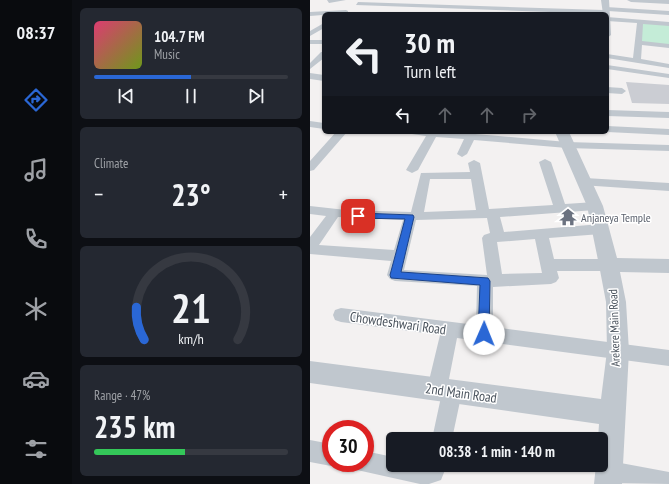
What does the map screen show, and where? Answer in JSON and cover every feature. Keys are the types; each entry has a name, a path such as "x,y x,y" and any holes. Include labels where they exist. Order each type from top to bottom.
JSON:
{"street":[{"path":"329,0 343,0"},
{"path":"347,12 365,0"},
{"path":"420,12 430,0"},
{"path":"631,0 669,2"},
{"path":"358,4 425,6 496,11 561,12"},
{"path":"545,5 593,12"},
{"path":"609,14 669,13"},
{"path":"310,14 322,14"},
{"path":"609,14 640,21 669,24"},
{"path":"637,61 640,21"},
{"path":"310,42 322,42"},
{"path":"639,43 669,46"},
{"path":"310,67 322,56"},
{"path":"609,56 669,66"},
{"path":"609,68 621,74 669,76"},
{"path":"310,76 322,78"},
{"path":"609,90 622,91"},
{"path":"609,112 669,115"},
{"path":"310,124 322,126"},
{"path":"609,129 669,132"},
{"path":"310,168 340,134"},
{"path":"412,170 433,134 470,137 565,138 669,148"},
{"path":"462,154 470,137"},
{"name":"Arekere Main Road","path":"565,138 595,206 616,302 618,351 612,412 609,478"},
{"path":"545,162 560,208"},
{"path":"474,163 476,176 487,213 498,237"},
{"path":"476,176 425,175 395,275 490,281 551,278 548,265 546,233 541,209"},
{"path":"585,182 669,187"},
{"path":"310,210 334,214 413,217 595,206"},
{"path":"310,248 334,214"},
{"path":"484,334 490,281 489,238 601,229"},
{"path":"310,248 400,256"},
{"path":"548,265 669,266"},
{"name":"Chowdeshwari Road","path":"341,315 669,358"},
{"path":"442,432 450,330"},
{"name":"2nd Main Road","path":"310,372 612,412"},
{"path":"310,451 322,453"},
{"path":"374,464 386,466"},
{"path":"415,472 425,474 433,472"},
{"path":"609,478 669,483"}],"green space":[{"path":"640,21 669,24 669,46 639,43"}],"building":[{"path":"626,82 669,85 669,104 632,103"}],"place":[{"name":"Anjaneya Temple","path":"568,217"}],"route":[{"path":"358,216 410,217 395,275 485,281 484,334"}]}
